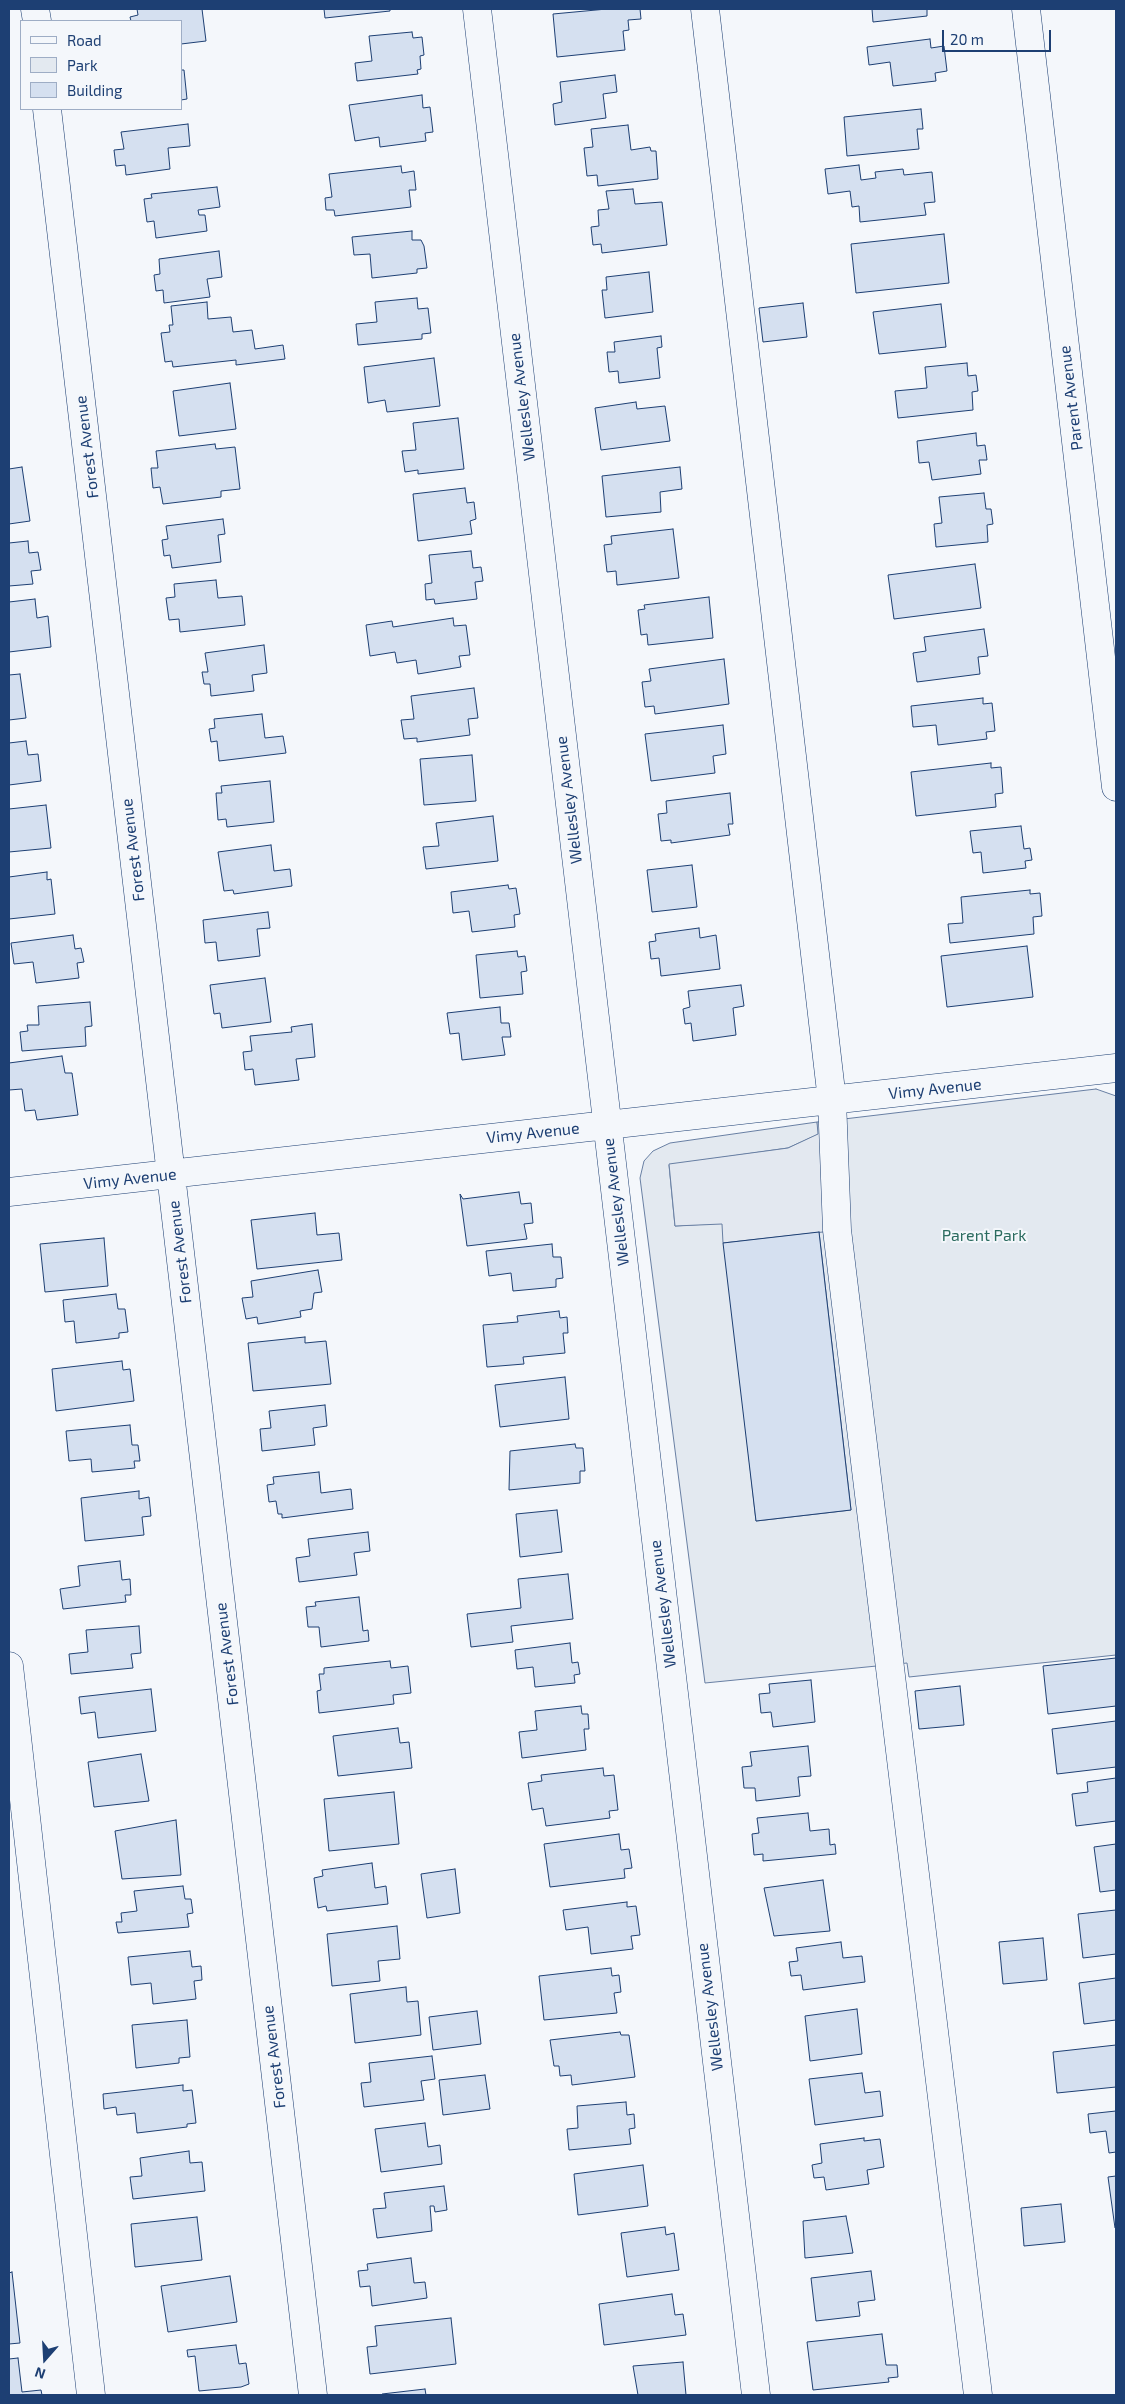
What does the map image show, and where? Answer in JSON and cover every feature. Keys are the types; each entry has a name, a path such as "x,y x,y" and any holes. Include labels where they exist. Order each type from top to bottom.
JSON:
{"street":[{"name":"Wellesley Avenue","path":"477,9 756,2395"},
{"path":"705,9 832,1100 837,1230 978,2395"},
{"name":"Parent Avenue","path":"1026,9 1116,787"},
{"name":"Forest Avenue","path":"47,110 314,2395"},
{"name":"Vimy Avenue","path":"9,1192 1116,1068"},
{"path":"9,1666 91,2395"}],"green space":[{"name":"Parent Park","path":"1096,1089 1116,1096 1116,1655 909,1677 907,1663 705,1683 640,1178 644,1161 653,1151 670,1143 817,1122 819,1134 788,1148 669,1165 675,1226 723,1223 756,1521 851,1510 819,1232 844,1119"}],"shaded area":[{"path":"844,1119 850,1229 723,1243 722,1224 675,1226 669,1164 788,1148 818,1134 817,1122"}],"building":[{"path":"137,9 202,9 206,41 182,44 182,20 131,20 130,17 138,15"},
{"path":"324,9 390,9 390,11 325,18"},
{"path":"607,9 640,9 641,19 628,20 629,30 623,31 625,50 557,57 553,14"},
{"path":"872,9 927,9 927,16 873,22"},
{"path":"412,32 413,38 422,37 424,55 420,56 421,69 417,70 418,74 357,81 355,63 372,61 369,36"},
{"path":"930,39 931,48 944,46 947,71 935,73 936,81 893,86 890,62 869,65 867,47"},
{"path":"182,70 184,70 187,99 182,100"},
{"path":"615,75 617,92 603,94 606,118 555,125 553,104 562,102 560,82"},
{"path":"422,95 423,108 430,107 433,132 425,133 426,141 380,147 379,137 355,141 349,105"},
{"path":"921,109 923,129 917,129 919,149 847,156 844,117"},
{"path":"188,124 190,146 168,148 170,169 126,175 125,165 116,166 114,150 124,149 121,132"},
{"path":"628,125 631,150 650,147 651,151 656,151 658,179 598,186 597,175 587,176 584,148 593,147 591,129"},
{"path":"859,165 861,180 876,178 875,172 903,169 904,175 932,172 935,202 924,203 926,215 860,222 859,206 852,207 850,191 828,194 825,169"},
{"path":"401,166 402,173 414,171 416,190 409,190 411,207 335,216 334,210 326,210 325,198 332,197 329,174"},
{"path":"217,187 220,207 198,210 199,215 205,215 207,231 156,238 154,221 147,222 144,199 152,198 151,194"},
{"path":"633,189 635,204 662,202 667,245 602,253 601,244 593,245 591,227 599,226 598,210 609,209 606,191"},
{"path":"412,231 412,240 421,240 424,246 427,268 417,269 417,273 372,278 370,254 354,255 352,237"},
{"path":"944,234 949,283 856,293 851,244"},
{"path":"219,251 222,277 207,279 210,297 164,303 163,290 156,291 154,275 160,274 159,259"},
{"path":"649,272 653,312 605,318 602,290 607,290 606,277"},
{"path":"417,298 418,309 428,308 431,333 422,334 422,339 358,345 356,324 377,322 375,302"},
{"path":"207,302 208,319 231,317 233,332 252,330 255,349 283,345 285,359 236,365 236,360 173,367 172,361 165,362 161,333 170,332 169,325 173,325 171,306"},
{"path":"803,303 807,337 763,342 759,308"},
{"path":"941,304 946,347 879,354 873,312"},
{"path":"661,336 662,347 657,348 660,378 619,383 618,371 609,372 607,352 615,352 614,342"},
{"path":"434,358 440,406 387,412 385,400 368,403 364,367"},
{"path":"967,363 968,376 976,375 978,391 972,392 973,410 898,418 895,391 927,388 925,367"},
{"path":"230,383 236,429 179,436 173,391"},
{"path":"636,402 637,409 665,406 670,441 601,450 595,408"},
{"path":"458,418 464,469 418,474 418,470 405,472 402,451 416,450 413,423"},
{"path":"976,433 977,446 985,445 987,460 979,460 981,474 932,480 929,462 919,463 917,441"},
{"path":"215,444 216,449 235,447 240,489 221,491 221,497 163,504 160,487 153,488 151,468 158,468 156,451"},
{"path":"22,467 30,521 9,524 9,469"},
{"path":"680,467 682,489 660,492 661,512 606,517 602,476"},
{"path":"465,488 467,503 474,502 476,519 470,521 472,534 418,541 413,494"},
{"path":"984,493 986,509 991,509 993,524 987,525 988,542 936,547 934,524 942,523 939,497"},
{"path":"223,519 225,534 218,535 221,562 172,568 170,555 164,556 162,540 168,539 166,526"},
{"path":"673,529 679,578 617,585 616,571 607,572 604,545 612,544 611,536"},
{"path":"28,541 29,553 38,552 41,570 31,571 33,584 9,586 9,543"},
{"path":"471,551 473,568 481,567 483,581 475,582 477,599 435,604 434,599 426,600 425,584 432,583 429,555"},
{"path":"975,564 981,608 894,619 888,575"},
{"path":"216,580 218,598 242,596 245,625 180,632 179,619 169,620 166,598 175,597 174,584"},
{"path":"709,597 713,638 648,645 647,634 641,635 638,610 645,609 644,605"},
{"path":"35,599 37,618 48,616 51,647 9,652 9,602"},
{"path":"453,618 454,626 466,625 470,655 459,656 461,667 418,674 416,660 397,663 395,652 370,656 366,625 392,621 393,627"},
{"path":"984,629 988,656 978,657 980,674 917,682 913,653 926,651 924,637"},
{"path":"264,645 267,673 252,675 254,691 211,696 210,684 204,684 202,672 208,672 205,653"},
{"path":"724,659 729,704 655,714 654,706 645,707 642,682 651,681 649,669"},
{"path":"20,674 26,718 9,720 9,675"},
{"path":"474,688 478,718 468,719 470,735 417,742 417,738 404,739 401,720 414,719 411,696"},
{"path":"983,698 983,704 992,703 995,731 986,732 987,739 938,745 936,725 913,727 911,706"},
{"path":"262,714 265,738 283,736 286,753 219,761 217,741 211,742 209,729 215,728 214,719"},
{"path":"723,725 726,754 713,756 715,773 651,781 645,734"},
{"path":"26,741 28,755 38,754 41,781 9,785 9,743"},
{"path":"472,755 476,801 424,805 420,759"},
{"path":"991,763 991,768 1001,767 1003,793 995,794 996,807 916,816 911,772"},
{"path":"270,781 274,822 227,827 226,819 218,820 216,793 222,793 221,786"},
{"path":"730,793 733,824 728,824 730,835 671,843 671,840 661,841 658,814 667,813 666,801"},
{"path":"46,805 51,848 9,852 9,809"},
{"path":"493,816 498,861 426,869 423,847 439,846 436,823"},
{"path":"1021,826 1024,849 1030,848 1032,860 1025,861 1026,868 983,873 981,852 973,853 970,831"},
{"path":"271,845 274,871 290,869 292,886 234,894 233,890 224,891 218,852"},
{"path":"692,865 697,907 652,912 647,870"},
{"path":"47,872 47,880 51,879 55,914 9,919 9,877"},
{"path":"508,885 509,889 516,888 520,914 514,915 515,927 472,932 469,911 453,913 451,892"},
{"path":"1030,890 1030,894 1040,893 1042,916 1033,917 1034,934 950,943 948,924 963,923 961,897"},
{"path":"268,912 270,928 257,929 260,956 218,961 216,942 205,943 203,920"},
{"path":"699,928 700,938 716,935 720,969 661,976 659,958 651,959 649,942 656,941 655,934"},
{"path":"73,935 75,949 81,948 84,962 77,963 79,978 36,983 33,962 14,964 11,943"},
{"path":"1027,946 1033,997 947,1007 941,956"},
{"path":"517,951 518,957 525,956 527,971 521,972 523,994 480,998 476,955"},
{"path":"265,978 271,1022 222,1028 220,1013 214,1014 210,985"},
{"path":"741,985 744,1006 733,1008 736,1035 693,1041 691,1023 685,1024 683,1009 690,1007 688,991"},
{"path":"90,1002 92,1026 85,1027 86,1046 22,1051 20,1032 28,1031 27,1025 39,1025 38,1006"},
{"path":"500,1007 501,1023 509,1023 511,1037 502,1037 505,1055 462,1060 459,1033 450,1034 447,1013"},
{"path":"312,1024 315,1057 296,1059 299,1080 255,1085 253,1069 245,1070 243,1052 252,1051 250,1036 292,1032 291,1027"},
{"path":"62,1056 65,1073 72,1073 78,1115 37,1120 35,1110 25,1111 22,1089 9,1090 9,1063"},
{"path":"519,1192 521,1204 531,1203 533,1223 524,1224 527,1239 467,1246 460,1194 463,1199"},
{"path":"315,1213 317,1235 339,1233 342,1260 257,1269 251,1220"},
{"path":"819,1232 851,1510 756,1521 723,1243"},
{"path":"104,1238 108,1286 45,1292 40,1244"},
{"path":"552,1244 553,1257 561,1257 563,1278 556,1279 556,1287 513,1291 511,1273 489,1276 486,1251"},
{"path":"318,1270 322,1292 314,1293 312,1309 300,1311 301,1317 258,1324 257,1317 246,1319 242,1298 253,1297 251,1281"},
{"path":"116,1294 118,1309 125,1309 128,1332 119,1333 119,1338 76,1343 74,1321 65,1322 63,1300"},
{"path":"559,1311 560,1318 567,1317 568,1333 563,1333 565,1353 523,1357 524,1364 487,1367 483,1325 518,1322 517,1316"},
{"path":"305,1337 305,1343 326,1341 331,1384 253,1391 248,1343"},
{"path":"122,1361 123,1370 130,1369 134,1401 56,1411 52,1369"},
{"path":"565,1377 569,1419 500,1427 495,1385"},
{"path":"325,1405 327,1426 313,1428 315,1445 262,1451 260,1429 271,1428 269,1411"},
{"path":"130,1425 132,1445 138,1445 140,1461 134,1461 135,1468 92,1472 91,1459 69,1461 66,1431"},
{"path":"575,1444 576,1448 583,1448 585,1471 580,1471 580,1483 509,1490 510,1451"},
{"path":"319,1472 321,1493 351,1489 353,1509 282,1518 282,1514 278,1514 276,1501 269,1502 267,1485 274,1484 273,1477"},
{"path":"139,1491 139,1499 149,1497 151,1516 142,1517 144,1535 85,1541 81,1498"},
{"path":"557,1510 562,1552 520,1557 516,1514"},
{"path":"368,1532 370,1551 354,1553 357,1575 299,1582 296,1558 310,1556 308,1539"},
{"path":"120,1561 122,1580 130,1579 131,1595 125,1595 126,1602 63,1609 60,1589 80,1586 78,1566"},
{"path":"568,1574 573,1619 511,1626 513,1642 471,1647 467,1614 521,1608 518,1579"},
{"path":"359,1597 363,1631 368,1630 369,1641 321,1647 319,1627 308,1627 306,1607 316,1606 315,1602"},
{"path":"139,1626 141,1653 131,1654 133,1668 71,1674 69,1654 88,1652 86,1630"},
{"path":"570,1643 572,1663 578,1662 580,1674 574,1675 575,1683 535,1687 533,1667 517,1669 515,1650"},
{"path":"1116,1658 1116,1706 1048,1714 1043,1666"},
{"path":"390,1661 391,1668 408,1666 411,1693 393,1695 394,1704 319,1713 317,1691 321,1690 319,1674 324,1674 324,1668"},
{"path":"811,1680 815,1722 773,1727 771,1712 761,1713 759,1694 770,1693 769,1684"},
{"path":"960,1686 964,1725 919,1729 915,1691"},
{"path":"151,1689 156,1731 98,1738 95,1712 81,1714 79,1697"},
{"path":"581,1706 582,1714 588,1714 589,1729 584,1729 586,1750 522,1758 519,1732 537,1730 535,1711"},
{"path":"1116,1721 1116,1767 1057,1774 1052,1729"},
{"path":"398,1728 400,1743 409,1742 412,1768 338,1776 333,1736"},
{"path":"808,1746 811,1776 798,1777 800,1796 756,1801 755,1788 744,1788 742,1767 752,1766 750,1752"},
{"path":"141,1754 149,1801 94,1807 88,1762"},
{"path":"603,1768 604,1776 614,1775 618,1810 609,1811 610,1818 546,1826 543,1808 532,1810 528,1783 542,1781 541,1775"},
{"path":"1116,1778 1116,1821 1076,1826 1072,1794 1088,1792 1087,1782"},
{"path":"394,1792 399,1844 329,1851 324,1799"},
{"path":"808,1813 810,1831 829,1829 830,1845 835,1844 836,1854 763,1861 763,1854 754,1855 752,1834 759,1833 757,1818"},
{"path":"176,1820 181,1875 122,1879 115,1831"},
{"path":"619,1834 621,1850 629,1849 632,1868 624,1869 625,1878 550,1887 544,1844"},
{"path":"1116,1844 1116,1890 1100,1892 1094,1847"},
{"path":"372,1863 375,1888 386,1886 388,1904 327,1911 326,1906 318,1908 314,1878 323,1876 322,1870"},
{"path":"455,1869 460,1913 427,1918 421,1874"},
{"path":"823,1880 830,1931 774,1936 764,1888"},
{"path":"183,1886 185,1899 191,1899 193,1913 187,1914 189,1927 118,1933 116,1922 122,1922 121,1913 137,1911 134,1891"},
{"path":"627,1902 627,1907 636,1906 640,1935 631,1936 633,1949 591,1954 588,1927 566,1930 563,1910"},
{"path":"1116,1910 1116,1954 1083,1958 1078,1914"},
{"path":"397,1926 400,1959 378,1961 380,1981 332,1986 327,1934"},
{"path":"1043,1938 1047,1980 1003,1984 999,1942"},
{"path":"841,1942 843,1958 862,1956 865,1982 803,1990 801,1975 791,1976 789,1962 798,1961 796,1948"},
{"path":"190,1951 192,1967 201,1966 202,1980 194,1981 196,1999 153,2004 151,1983 131,1985 128,1957"},
{"path":"611,1968 612,1976 619,1975 621,1992 614,1993 617,2013 544,2020 539,1976"},
{"path":"1116,1978 1116,2020 1084,2024 1079,1983"},
{"path":"406,1987 407,2002 418,2001 421,2035 355,2043 350,1994"},
{"path":"857,2009 862,2054 810,2061 805,2016"},
{"path":"477,2011 481,2044 433,2050 429,2017"},
{"path":"187,2020 190,2057 179,2058 179,2063 136,2068 132,2025"},
{"path":"620,2032 621,2035 629,2035 635,2077 572,2085 571,2075 560,2076 559,2066 554,2066 550,2040"},
{"path":"1116,2045 1116,2087 1057,2093 1053,2052"},
{"path":"432,2056 435,2079 421,2081 424,2100 364,2107 361,2083 371,2082 369,2063"},
{"path":"862,2073 865,2093 880,2091 883,2116 815,2125 809,2079"},
{"path":"485,2075 490,2109 443,2115 439,2080"},
{"path":"183,2085 183,2091 192,2090 196,2123 187,2124 187,2127 137,2133 135,2113 117,2115 116,2107 104,2109 103,2094"},
{"path":"626,2102 627,2115 634,2114 635,2128 629,2129 631,2144 569,2150 567,2129 578,2128 577,2106"},
{"path":"1116,2111 1116,2152 1109,2153 1106,2131 1090,2133 1088,2114"},
{"path":"425,2123 428,2147 440,2145 442,2164 381,2172 375,2129"},
{"path":"864,2138 864,2141 880,2139 884,2167 867,2170 869,2184 826,2190 824,2177 814,2178 812,2165 822,2163 820,2144"},
{"path":"189,2151 190,2163 202,2162 205,2191 133,2199 130,2177 142,2176 140,2158"},
{"path":"643,2165 648,2206 578,2215 574,2174"},
{"path":"1116,2176 1116,2228 1115,2228 1108,2177"},
{"path":"444,2186 447,2210 435,2212 434,2206 430,2206 432,2231 377,2238 373,2209 386,2208 384,2193"},
{"path":"1061,2204 1065,2242 1024,2246 1021,2208"},
{"path":"846,2216 853,2253 805,2258 803,2221"},
{"path":"197,2217 202,2260 135,2267 131,2224"},
{"path":"665,2227 666,2235 674,2233 679,2270 627,2277 621,2233"},
{"path":"411,2258 414,2283 425,2282 427,2298 372,2306 370,2286 360,2287 358,2271 368,2270 367,2264"},
{"path":"871,2271 875,2300 858,2302 860,2316 816,2321 811,2278"},
{"path":"12,2272 20,2343 9,2344 9,2273"},
{"path":"230,2276 237,2322 168,2332 161,2286"},
{"path":"672,2294 675,2315 683,2314 686,2335 604,2345 599,2304"},
{"path":"451,2318 456,2364 370,2374 367,2347 377,2346 375,2326"},
{"path":"882,2334 886,2365 897,2365 898,2377 888,2378 889,2382 813,2390 807,2342"},
{"path":"236,2345 239,2364 246,2363 249,2384 241,2387 199,2391 195,2356 188,2357 187,2350"},
{"path":"18,2358 22,2392 41,2390 42,2395 9,2395 9,2359"},
{"path":"683,2362 686,2395 638,2395 633,2366"},
{"path":"425,2389 426,2395 382,2395 382,2394"}]}
